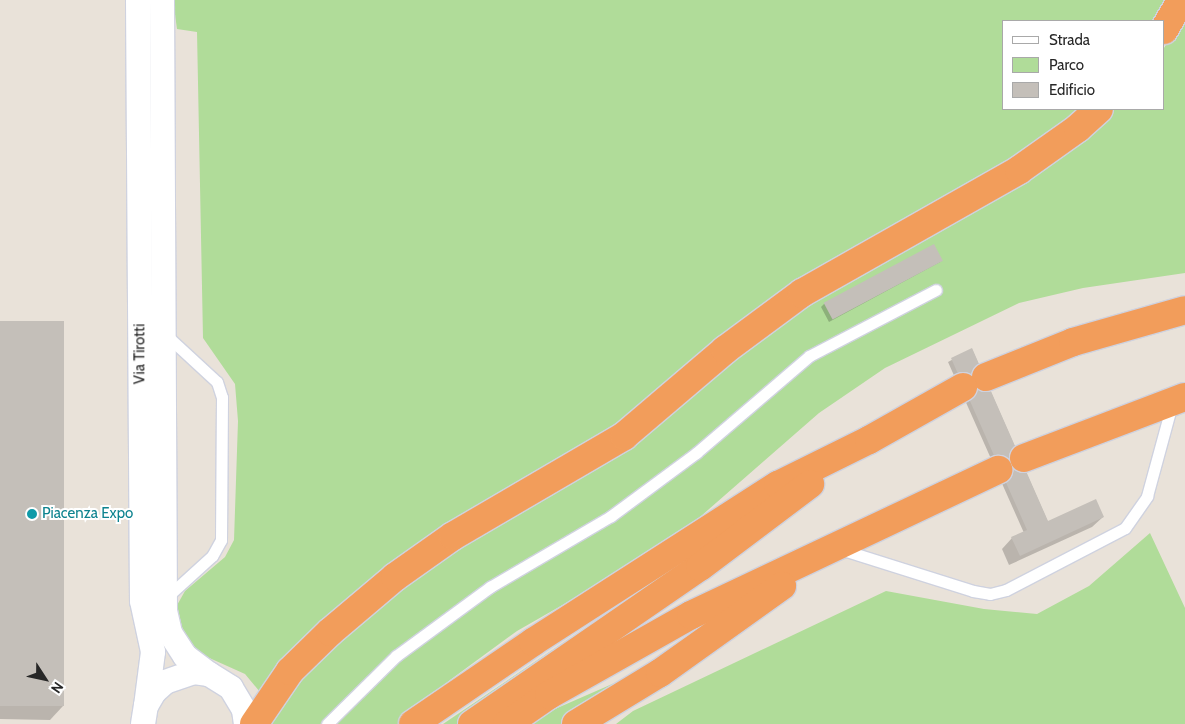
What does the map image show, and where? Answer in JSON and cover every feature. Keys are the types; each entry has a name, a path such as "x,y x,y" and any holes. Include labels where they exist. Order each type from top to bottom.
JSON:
{"highway":[{"path":"1165,28 1181,0"},
{"path":"254,724 290,671 330,632 395,577 453,536 624,436 725,350 780,308 1019,170 1078,128 1098,110"},
{"path":"413,724 533,642 770,490 869,440 974,382 1073,342 1185,310"},
{"path":"1024,458 1179,399"},
{"path":"472,724 700,567 869,440"},
{"path":"507,724 548,695 691,616 998,470"},
{"path":"576,724 705,642 834,547"}],"street":[{"name":"Via Tirotti","path":"138,0 142,601 154,652 145,715"},
{"name":"Via Tirotti","path":"162,0 165,612 170,632 185,656 209,674 221,680 239,698 246,724"},
{"path":"145,715 165,682 194,672 209,674"}],"lane":[{"path":"327,724 396,656 490,587 611,516 696,453 809,356 936,290"},
{"path":"163,325 171,342 216,382 222,397 221,540 212,556 171,591 165,612"},
{"path":"834,547 973,591 990,594 1006,590 1125,528 1147,496 1179,399"}],"green space":[{"path":"173,0 1171,0 1159,20 1002,20 1002,110 1085,110 649,403 260,692 245,674 196,652 176,622 176,607 185,591 225,557 234,540 238,421 235,384 203,338 197,32 177,29"},
{"path":"1185,13 1185,273 1083,288 1019,303 885,368 819,413 669,544 517,631 450,680 400,724 271,724 277,709 306,674 390,594 784,315 1092,131 1113,110 1165,110 1165,46"},
{"path":"1150,533 1185,608 1185,724 616,724 633,711 886,591 984,609 1037,614 1089,586"},
{"path":"631,597 462,724 443,724"},
{"path":"658,664 562,724 532,724 555,709"}],"building":[{"path":"934,244 943,261 833,319 824,303"},
{"name":"Piacenza Expo","path":"0,321 64,321 64,706 0,706"},
{"path":"972,348 1048,521 1096,499 1104,517 1020,556 1011,537 1027,530 951,358"}],"place":[{"name":"Piacenza Expo","path":"32,514"}]}
